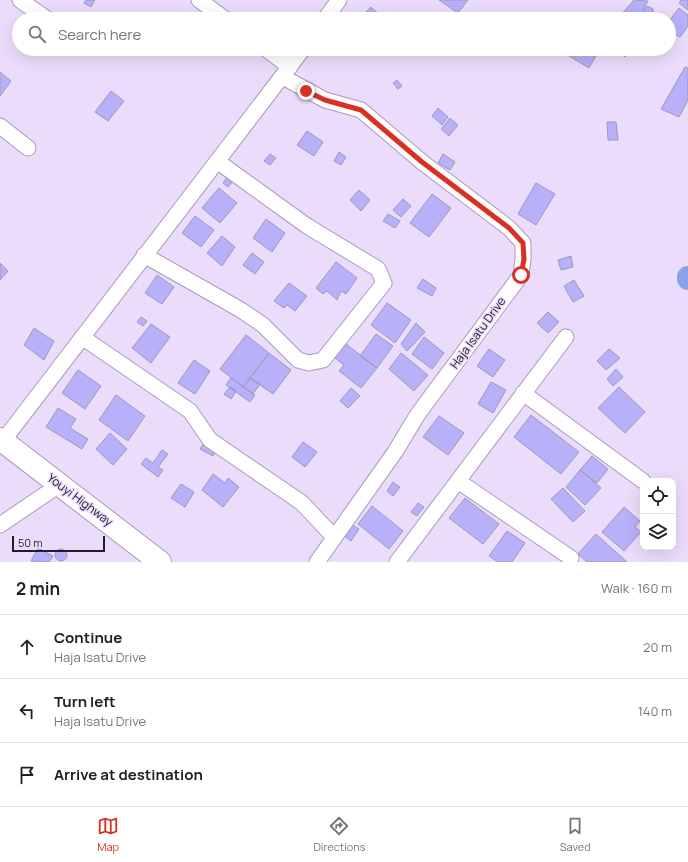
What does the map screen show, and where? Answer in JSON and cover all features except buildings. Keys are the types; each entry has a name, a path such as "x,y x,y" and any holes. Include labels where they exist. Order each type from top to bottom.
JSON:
{"main road":[{"name":"Youyi Highway","path":"1,440 160,562"}],"street":[{"path":"20,0 37,12"},
{"path":"199,0 215,12"},
{"path":"330,12 339,0"},
{"path":"272,56 287,72"},
{"path":"1,440 298,56"},
{"name":"Haja Isatu Drive","path":"287,72 325,100 361,110 422,162 485,208 509,228 523,243 524,259 521,275 418,414 395,452 317,562"},
{"path":"0,126 28,148"},
{"path":"144,255 241,310 263,325 298,360 309,363 323,360 384,284 378,269 307,226 217,161"},
{"path":"82,337 190,411 210,440 302,503 334,537"},
{"path":"397,562 566,337"},
{"path":"524,393 640,479"},
{"path":"458,481 571,558"},
{"path":"0,525 59,485"}],"route":[{"path":"306,91 325,100 361,110 422,162 485,208 509,228 523,243 524,259 521,275"}]}
